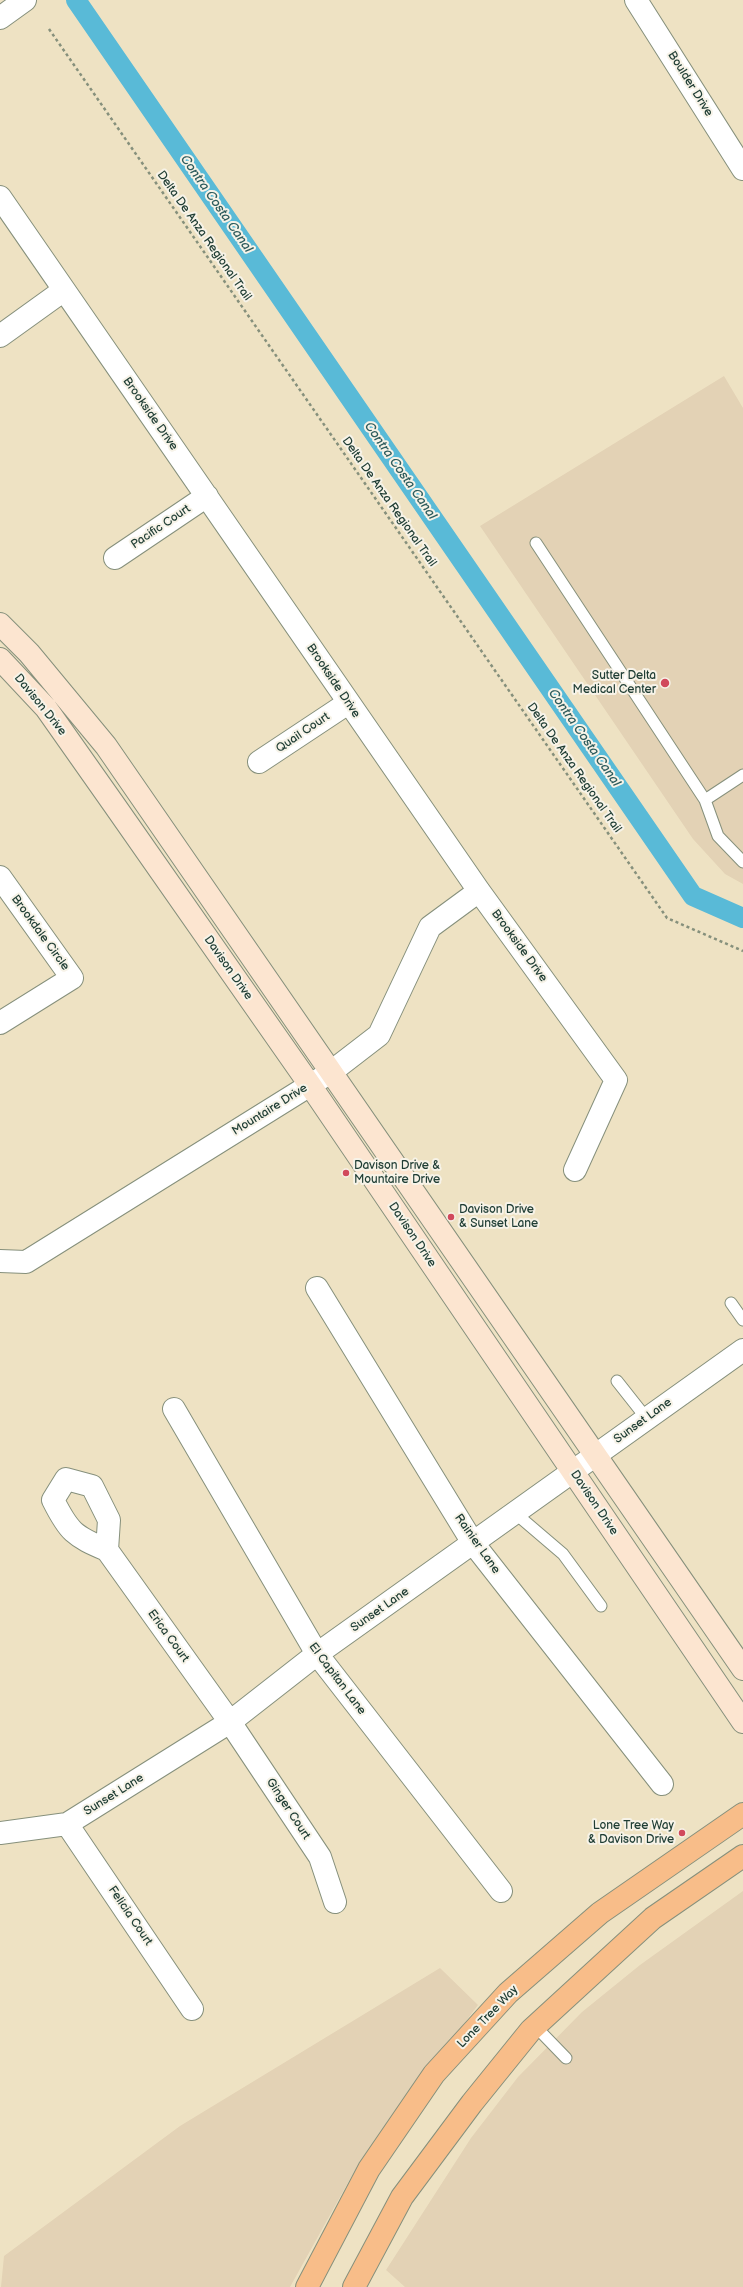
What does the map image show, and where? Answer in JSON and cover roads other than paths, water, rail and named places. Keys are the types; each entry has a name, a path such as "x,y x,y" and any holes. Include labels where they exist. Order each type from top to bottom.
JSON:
{"main road":[{"name":"Davison Drive","path":"0,624 29,652 106,746 743,1670"},
{"name":"Davison Drive","path":"0,658 50,714 310,1086 743,1722"},
{"name":"Lone Tree Way","path":"308,2287 369,2169 434,2074 508,1993 600,1913 743,1814"},
{"path":"354,2287 402,2197 472,2103 535,2026 653,1918 743,1856"}],"street":[{"path":"0,18 25,0"},
{"name":"Boulder Drive","path":"636,0 743,169"},
{"name":"Brookside Drive","path":"0,197 479,891 616,1080 575,1170"},
{"path":"0,336 64,290"},
{"name":"Pacific Court","path":"115,558 207,496"},
{"name":"Quail Court","path":"259,762 348,703"},
{"name":"Brookdale Circle","path":"0,877 72,978 0,1023"},
{"name":"Mountaire Drive","path":"0,1261 26,1262 310,1086 380,1035 430,927 479,891"},
{"name":"Rainier Lane","path":"317,1288 473,1543 662,1784"},
{"name":"Sunset Lane","path":"0,1833 67,1824 230,1722 317,1654 573,1471 741,1356"},
{"name":"El Capitan Lane","path":"174,1409 317,1654 501,1891"},
{"name":"Erica Court","path":"106,1550 230,1722"},
{"name":"Ginger Court","path":"230,1722 320,1857 335,1902"},
{"name":"Felicia Court","path":"67,1824 192,2009"}],"lane":[{"path":"536,543 705,800 718,836 743,862"},
{"path":"705,800 743,775"},
{"path":"731,1303 743,1320"},
{"path":"617,1381 647,1419"},
{"path":"514,1514 563,1554 601,1606"},
{"path":"535,2026 566,2058"}],"waterway":[{"name":"Contra Costa Canal","path":"76,0 693,896 743,918"}],"place":[{"name":"Sutter Delta Medical Center","path":"665,683"},
{"name":"Davison Drive & Mountaire Drive","path":"346,1173"},
{"name":"Davison Drive & Sunset Lane","path":"451,1217"},
{"name":"Lone Tree Way & Davison Drive","path":"682,1833"}]}
